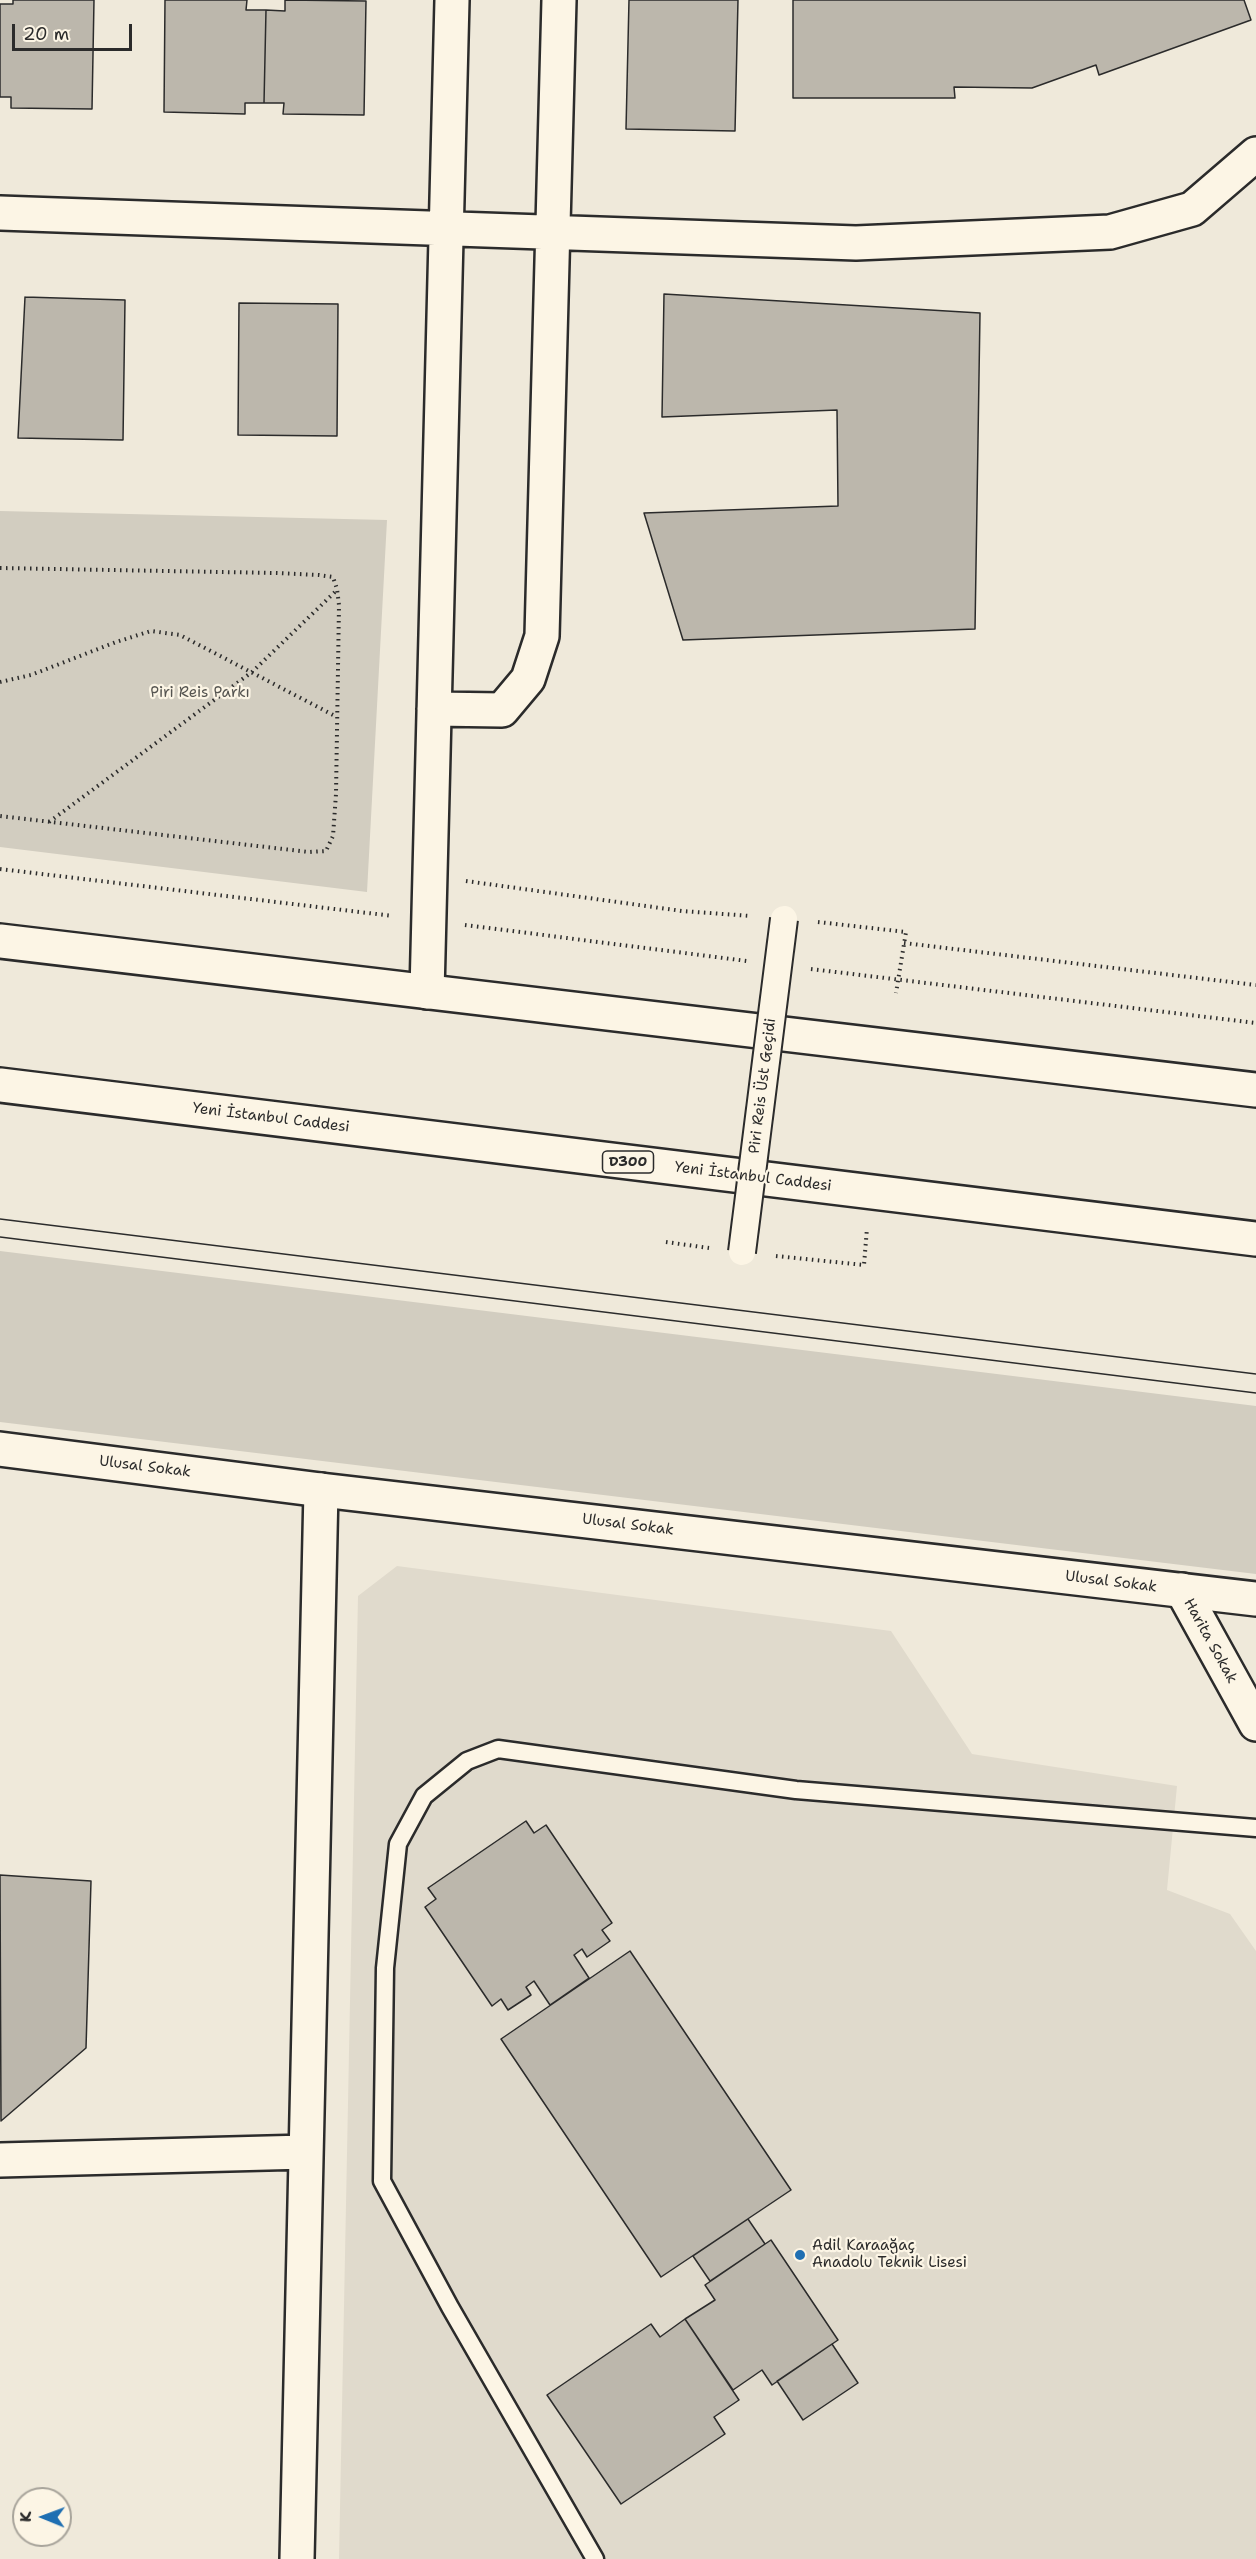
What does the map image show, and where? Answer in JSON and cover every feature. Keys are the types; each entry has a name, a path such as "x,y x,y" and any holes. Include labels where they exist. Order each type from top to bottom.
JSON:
{"main road":[{"path":"427,992 452,0"},
{"path":"434,709 502,710 528,679 543,636 559,0"},
{"path":"0,213 856,243 1110,232 1192,209 1256,154"},
{"path":"0,941 1256,1090"},
{"name":"Yeni İstanbul Caddesi","path":"0,1085 1256,1239"},
{"name":"Ulusal Sokak","path":"0,1449 321,1490 1256,1599"},
{"path":"297,2559 321,1490"},
{"name":"Harita Sokak","path":"1182,1590 1256,1724"},
{"path":"0,2160 306,2152"}],"street":[{"name":"Piri Reis Üst Geçidi","path":"742,1252 784,919"}],"lane":[{"path":"595,2559 450,2307 382,2181 386,1968 398,1844 424,1796 467,1761 498,1749 796,1790 1256,1828"}],"path":[{"path":"0,568 276,573 333,577 337,589 337,717 333,836 326,851 297,850 0,816"},
{"path":"49,822 252,672 337,589"},
{"path":"0,682 31,675 151,631 180,636 337,717"},
{"path":"0,869 756,962"},
{"path":"430,876 682,910 906,932 896,993"},
{"path":"904,943 1256,985"},
{"path":"803,968 1256,1023"},
{"path":"666,1242 864,1265"}],"shaded area":[{"name":"Adil Karaağaç Anadolu Teknik Lisesi","path":"397,1566 891,1631 972,1754 1177,1786 1167,1890 1230,1914 1256,1951 1256,2559 339,2559 358,1596"}],"green space":[{"name":"Piri Reis Parkı","path":"0,511 387,520 367,892 0,847"},
{"path":"0,1251 1256,1406 1256,1574 0,1422"}],"building":[{"path":"13,0 94,0 92,109 11,108 11,97 0,97 0,4 13,4"},
{"path":"165,0 247,0 246,10 266,10 264,103 245,103 245,114 164,112"},
{"path":"285,0 366,1 364,115 283,114 284,103 264,103 266,10 285,11"},
{"path":"629,0 738,0 735,131 626,129"},
{"path":"793,0 1244,0 1251,20 1099,75 1096,65 1032,88 954,87 955,98 793,98"},
{"path":"664,294 980,313 975,629 683,640 644,513 838,506 837,410 662,417"},
{"path":"25,297 125,300 123,440 18,438"},
{"path":"239,303 338,304 337,436 238,435"},
{"path":"526,1821 534,1833 546,1825 612,1923 602,1930 610,1941 587,1957 582,1949 574,1955 589,1978 550,2005 534,1981 526,1987 531,1995 508,2010 501,1999 492,2006 425,1907 436,1899 428,1888"},
{"path":"0,1875 91,1881 86,2048 1,2121"},
{"path":"630,1951 791,2190 661,2277 501,2039"},
{"path":"748,2219 765,2244 710,2281 693,2256"},
{"path":"771,2240 838,2340 772,2385 762,2370 733,2390 685,2319 715,2300 705,2285"},
{"path":"685,2319 739,2400 714,2417 725,2434 621,2504 547,2395 651,2324 660,2337"},
{"path":"832,2344 858,2383 803,2420 777,2381"}],"tram line":[{"path":"0,1219 1256,1374"},
{"path":"0,1237 1256,1393"}],"place":[{"name":"Adil Karaağaç Anadolu Teknik Lisesi","path":"800,2255"}]}
